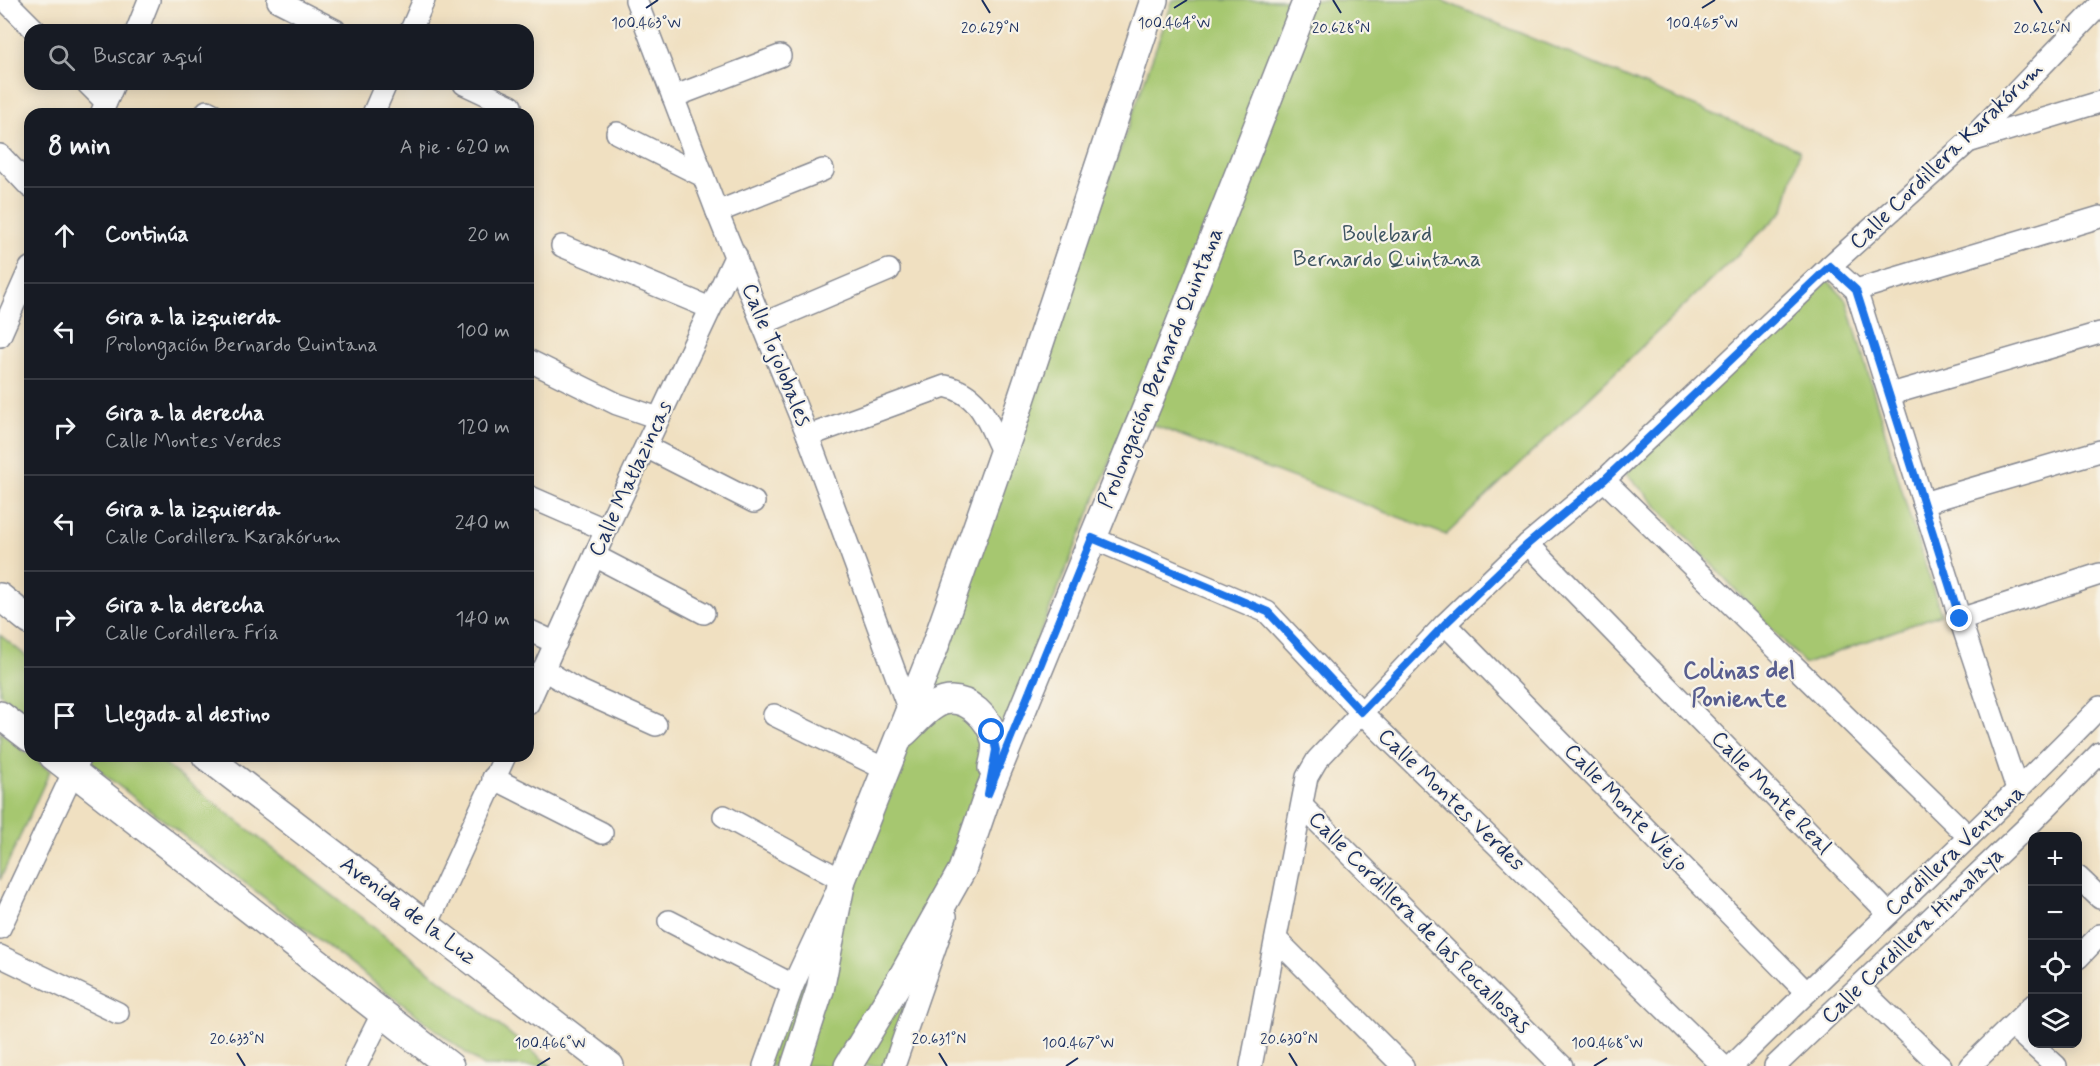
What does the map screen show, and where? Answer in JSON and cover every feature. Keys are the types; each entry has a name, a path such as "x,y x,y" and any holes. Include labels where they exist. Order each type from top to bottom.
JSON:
{"main road":[{"path":"795,1066 820,990 842,880 905,725 1002,451 1154,0"},
{"name":"Prolongación Bernardo Quintana","path":"848,1066 962,870 988,794 1307,0"},
{"path":"0,597 24,616"},
{"path":"905,725 936,705 951,700 968,703 988,724 995,740 996,750 988,794"},
{"path":"0,715 24,733"},
{"name":"Avenida de la Luz","path":"214,762 610,1066"},
{"path":"78,764 450,1066"}],"street":[{"path":"5,0 28,24"},
{"path":"139,24 149,0"},
{"path":"414,24 424,0"},
{"name":"Calle Tojolobales","path":"636,0 717,212 808,436 905,725"},
{"path":"278,1 324,24"},
{"name":"Calle Cordillera Karakórum","path":"1251,1066 1310,770 1361,712 1445,624 1528,544 1604,480 1830,266 1968,142 2100,5"},
{"path":"673,97 780,56"},
{"path":"95,90 107,100"},
{"path":"375,108 383,90"},
{"path":"477,90 511,106"},
{"path":"1968,142 2100,102"},
{"path":"617,133 703,176"},
{"path":"0,155 24,181"},
{"path":"717,212 823,170"},
{"path":"1856,290 2100,217"},
{"path":"562,246 710,308"},
{"name":"Calle Matlazincas","path":"534,690 658,418 736,255"},
{"path":"1830,266 1856,290 1891,394 1960,619 2018,792"},
{"path":"762,324 889,270"},
{"path":"0,336 4,311 24,278"},
{"path":"1891,394 2100,333"},
{"path":"534,363 617,404 658,418"},
{"path":"808,436 945,386 962,390 976,400 1002,451"},
{"path":"646,447 754,502"},
{"path":"1923,503 2100,451"},
{"path":"1604,480 1969,837"},
{"path":"534,499 606,530"},
{"name":"Calle Montes Verdes","path":"1092,538 1268,612 1361,712 1723,1066"},
{"name":"Calle Monte Real","path":"1528,544 1888,913"},
{"path":"594,556 704,612"},
{"path":"1960,619 2100,574"},
{"name":"Calle Monte Viejo","path":"1445,624 1806,992"},
{"path":"534,633 556,643"},
{"path":"543,669 574,688 656,725"},
{"name":"Cordillera Ventana","path":"1806,992 2018,792 2100,706"},
{"path":"774,715 887,770"},
{"name":"Calle Cordillera Himalaya","path":"2031,832 2100,753"},
{"path":"427,925 502,762"},
{"path":"0,928 78,764"},
{"path":"493,778 602,833"},
{"name":"Calle Cordillera de las Rocallosas","path":"1302,806 1562,1066"},
{"path":"724,816 842,880 793,985 764,1066"},
{"name":"Calle Cordillera Himalaya","path":"1775,1066 2028,835"},
{"name":"Prolongación Bernardo Quintana","path":"894,1066 962,870"},
{"path":"2082,881 2100,898"},
{"path":"669,921 793,985"},
{"path":"2082,954 2100,935"},
{"path":"1276,939 1403,1066"},
{"path":"0,956 118,1013"},
{"path":"1860,988 1941,1066"},
{"name":"Calle Cordillera Himalaya","path":"1732,1066 1806,992"},
{"path":"1970,1066 2028,1010"},
{"path":"356,1066 382,1012"},
{"path":"2013,1027 2056,1066"}],"green space":[{"name":"Boulebard Bernardo Quintana","path":"1173,0 1441,0 1800,150 1784,210 1446,535 1129,416 1038,638 902,1066 754,1066 983,535"},
{"path":"1822,274 1847,301 1908,511 1941,614 1805,664 1626,473"},
{"path":"0,635 24,654 24,712 0,694"},
{"path":"0,732 24,751 24,762 38,762 50,771 0,880"},
{"path":"88,762 162,762 551,1066 483,1066"}],"district":[{"name":"Colinas del Poniente","path":"1739,685"}],"route":[{"path":"992,732 996,750 988,794 1092,538 1268,612 1361,712 1445,624 1528,544 1604,480 1830,266 1856,290 1891,394 1960,619"}]}
